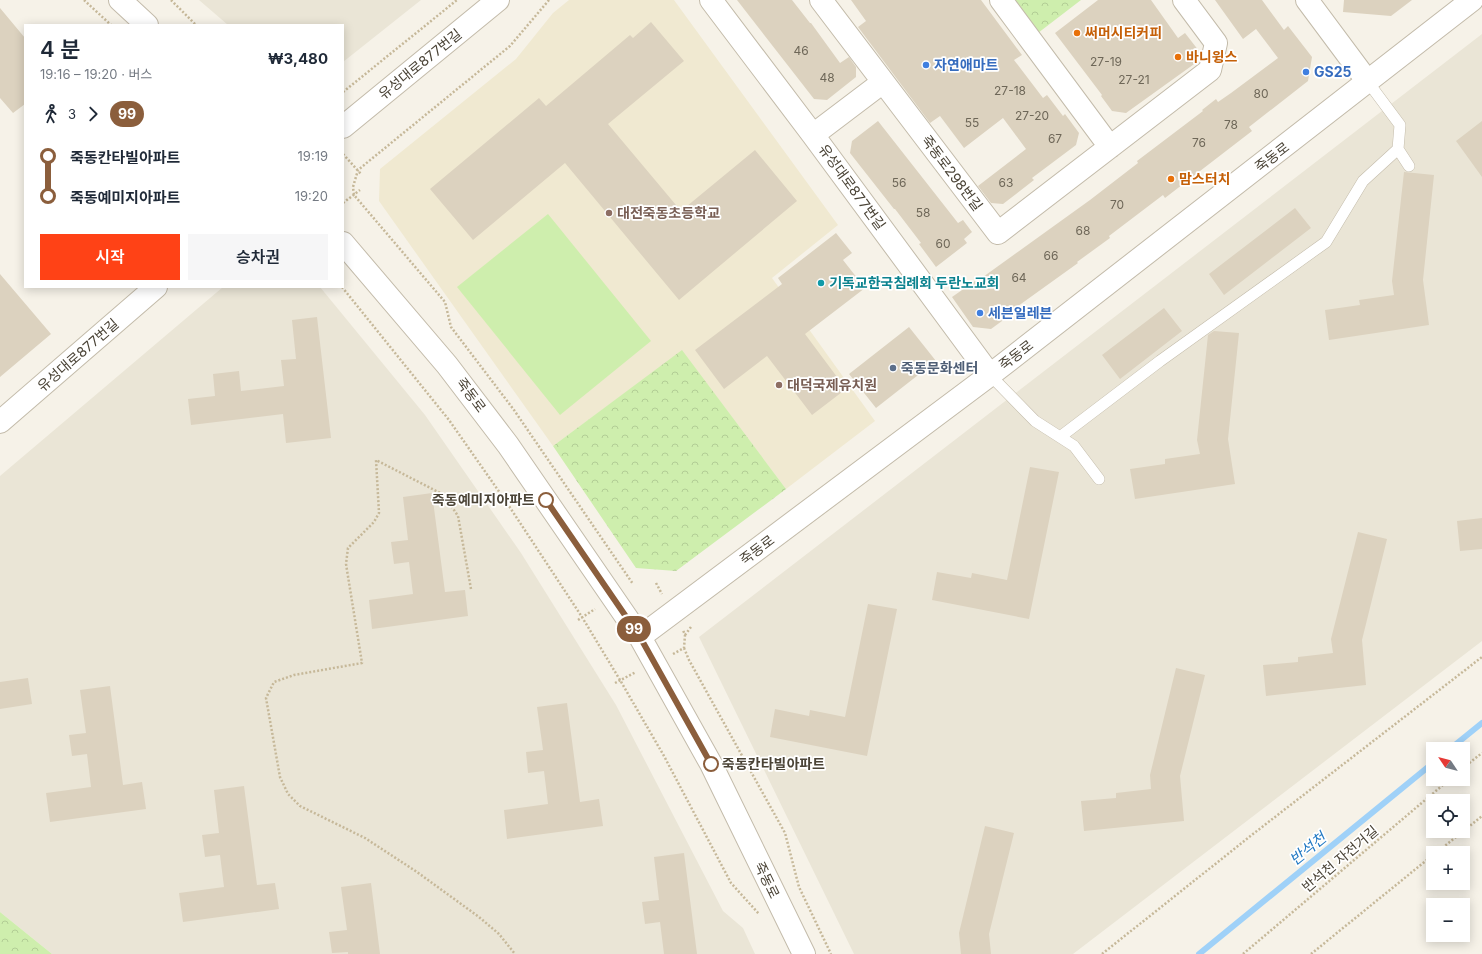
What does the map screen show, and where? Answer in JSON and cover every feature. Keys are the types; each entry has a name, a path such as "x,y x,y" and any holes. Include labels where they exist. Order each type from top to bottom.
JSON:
{"street":[{"path":"120,0 146,24"},
{"name":"유성대로877번길","path":"344,126 498,0"},
{"name":"유성대로877번길","path":"711,0 813,134 990,375"},
{"name":"죽동로298번길","path":"821,0 998,233 1210,70 1216,43 1184,0"},
{"path":"1001,0 1110,146"},
{"path":"1307,0 1368,82"},
{"name":"죽동로","path":"640,637 990,375 1472,0"},
{"path":"813,134 883,82"},
{"name":"죽동로","path":"344,244 448,365 508,445 640,637 711,764 804,954"},
{"name":"유성대로877번길","path":"0,422 155,288"}],"lane":[{"path":"1368,82 1400,125 1398,149 1409,166"},
{"path":"1060,437 1160,361 1326,242 1363,181 1398,149"},
{"path":"990,375 1036,421 1074,446 1099,479"}],"path":[{"path":"84,0 110,24"},
{"path":"171,0 195,24"},
{"path":"344,91 457,0"},
{"path":"549,0 510,46 358,170 353,187 354,195 445,302 451,326 514,410 633,584"},
{"path":"344,155 361,174"},
{"path":"344,202 360,190"},
{"path":"343,288 449,420 507,503 582,617 620,680 664,756 731,883 757,912 761,919"},
{"path":"471,589 458,516 444,495 376,460 379,513 374,522 348,548 346,564 362,663 294,675 274,682 266,698 280,777 288,794 300,806 365,838 417,872 479,917 499,934 515,954"},
{"path":"684,648 689,660 785,833 800,887 831,954"},
{"path":"1102,954 1253,834 1482,657"},
{"path":"1470,762 1482,752"},
{"name":"반석천 자전거길","path":"1243,954 1442,786"},
{"path":"1445,846 1482,816"},
{"path":"1311,954 1426,861"}],"shaded area":[{"path":"199,0 421,0 344,61 344,24 227,24"},
{"name":"대전죽동초등학교","path":"569,0 674,0 838,225 772,278 875,421 786,489 682,351 553,446 379,201 380,169 516,59 553,13"},
{"path":"1482,34 1482,641 1073,954 854,954 699,637"},
{"path":"222,288 321,288 425,415 521,553 616,705 723,911 743,928 755,954 52,954 0,912 0,476"}],"green space":[{"path":"1013,0 1081,0 1038,33"},
{"path":"548,214 651,341 560,415 457,287"},
{"path":"682,350 786,489 676,571 636,568 553,446"},
{"path":"0,912 52,954 0,954"}],"building":[{"path":"737,0 792,0 840,63 849,57 856,67 856,77 827,100 814,99"},
{"path":"851,0 981,0 1022,55 1014,60 1043,98 1047,95 1063,116 1065,114 1079,133 1076,145 1032,178 1034,180 1003,204 991,203 978,186 1026,149 1003,118 964,148 940,116 930,123 858,27 866,21"},
{"path":"1098,0 1151,0 1178,38 1185,33 1199,51 1197,62 1126,113 1112,111 1101,96 1102,95 1055,33"},
{"path":"1215,0 1262,0 1284,30 1288,26 1312,57 1308,81 1249,127 1252,131 1165,198 1163,195 1109,236 1110,238 1077,262 1078,263 1011,311 1013,313 991,329 973,327 952,297 975,281 976,282 1090,200 1138,163 1137,161 1203,111 1202,110 1216,99 1218,102 1278,58 1256,29 1243,39"},
{"path":"1344,0 1412,0 1391,16 1343,12"},
{"path":"0,8 24,37 24,105 13,113 0,98"},
{"path":"651,22 684,61 608,124 681,211 755,150 797,201 679,300 565,163 473,240 430,189 539,98 546,106 630,35 633,38"},
{"path":"878,121 958,223 963,220 972,232 964,239 967,243 936,267 919,244 921,243 850,153 852,141"},
{"path":"1482,121 1482,177 1456,141"},
{"path":"1404,172 1434,175 1423,280 1429,325 1329,340 1325,310 1360,305 1359,300 1394,295 1392,281"},
{"path":"1295,208 1311,228 1224,295 1209,274"},
{"path":"836,233 852,253 843,260 865,288 805,334 846,389 812,415 767,356 724,389 695,350 782,284 778,278"},
{"path":"0,274 51,334 0,377"},
{"path":"1164,308 1182,331 1120,379 1102,355"},
{"path":"317,317 331,438 286,443 283,414 191,425 188,399 215,396 213,374 239,371 241,391 284,386 281,360 296,359 292,320"},
{"name":"죽동문화센터","path":"909,327 936,361 876,408 849,374"},
{"path":"1214,331 1239,333 1228,439 1235,484 1135,499 1130,469 1165,464 1165,459 1200,454 1197,440 1208,335"},
{"path":"1030,467 1059,472 1029,619 932,600 937,572 971,578 972,573 1007,580"},
{"path":"432,493 445,592 465,590 468,616 372,629 369,600 413,594 409,562 394,564 391,542 408,540 403,497"},
{"path":"1482,518 1482,549 1460,551 1457,521"},
{"path":"1358,532 1387,539 1362,640 1366,685 1266,696 1263,665 1298,662 1298,657 1333,653 1331,639"},
{"path":"868,604 897,609 867,756 770,737 775,709 809,716 810,710 845,717"},
{"path":"1176,668 1205,675 1180,776 1184,821 1084,831 1081,801 1116,798 1116,793 1151,789 1150,775"},
{"path":"28,678 32,704 0,709 0,682"},
{"path":"110,686 123,785 142,782 146,809 50,822 46,793 91,787 87,754 72,756 69,735 86,733 80,690"},
{"path":"567,703 580,802 599,799 603,826 507,839 504,810 548,804 544,771 528,773 526,752 543,750 537,707"},
{"path":"244,786 257,885 275,883 279,909 183,922 179,893 224,887 220,855 205,857 202,835 219,833 214,790"},
{"path":"985,826 1014,833 989,934 991,954 961,954 959,933"},
{"path":"684,853 697,954 664,954 660,922 645,924 642,902 659,900 654,857"},
{"path":"371,883 380,954 348,954 348,952 332,953 329,932 347,930 341,887"}],"waterway":[{"name":"반석천","path":"1459,742 1482,723"},
{"name":"반석천","path":"1199,954 1426,769"}],"bus line":[{"name":"99","path":"546,500 640,637 711,764"}],"place":[{"name":"써머시티커피","path":"1077,33"},
{"name":"바니윙스","path":"1178,57"},
{"name":"자연애마트","path":"926,65"},
{"name":"GS25","path":"1306,72"},
{"name":"맘스터치","path":"1171,179"},
{"name":"대전죽동초등학교","path":"609,213"},
{"name":"기독교한국침례회 두란노교회","path":"821,283"},
{"name":"세븐일레븐","path":"980,313"},
{"name":"죽동문화센터","path":"893,368"},
{"name":"대덕국제유치원","path":"779,385"},
{"name":"죽동예미지아파트","path":"546,500"},
{"name":"죽동칸타빌아파트","path":"711,764"}]}
